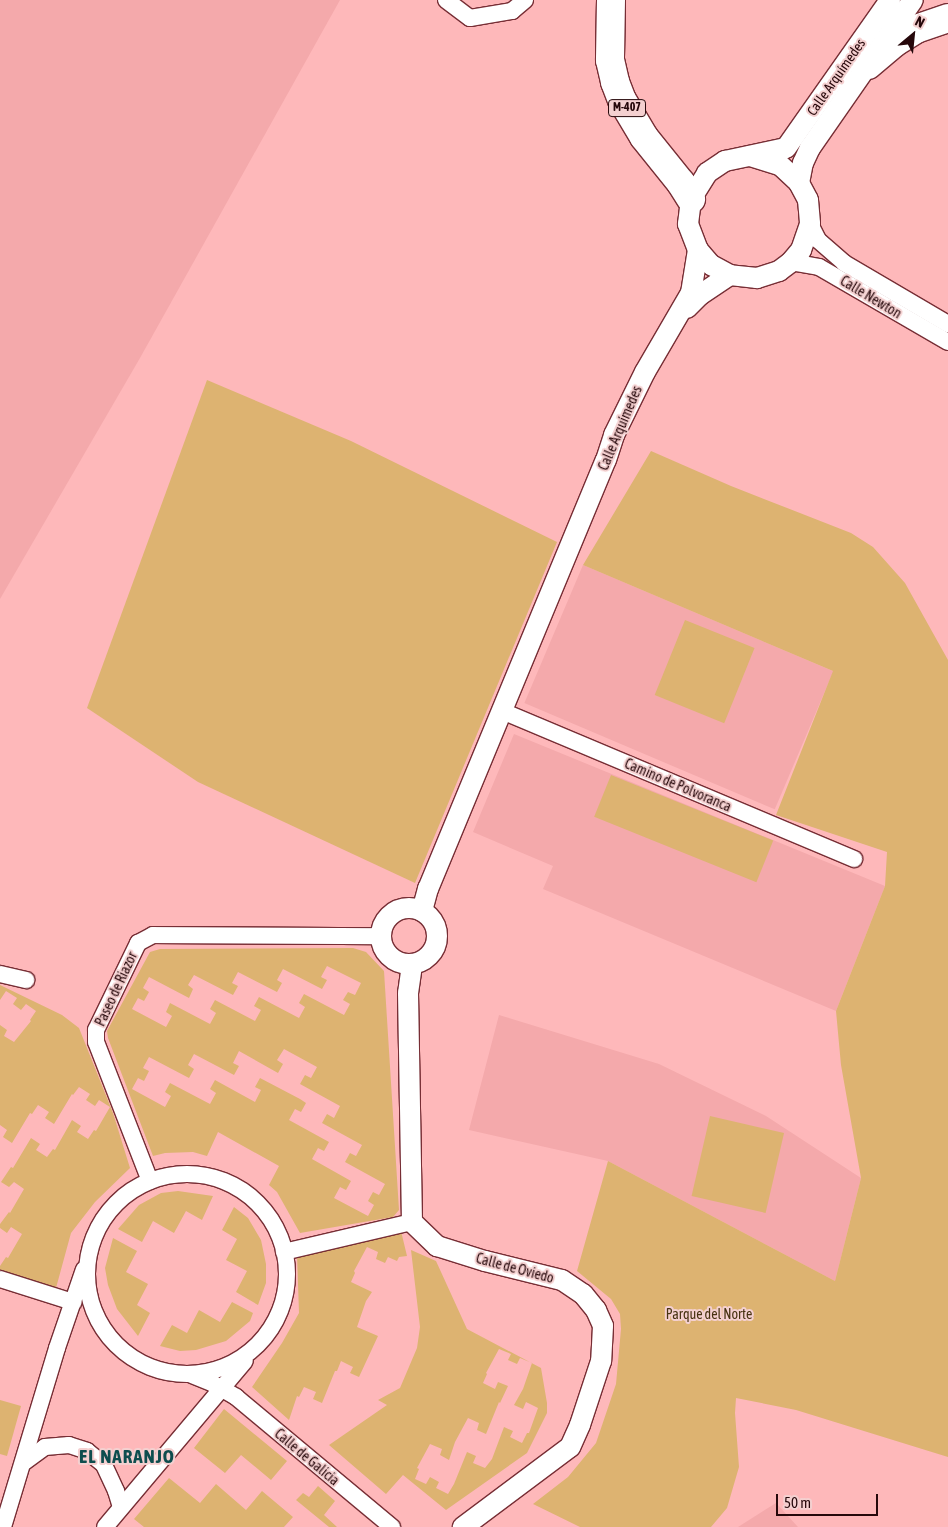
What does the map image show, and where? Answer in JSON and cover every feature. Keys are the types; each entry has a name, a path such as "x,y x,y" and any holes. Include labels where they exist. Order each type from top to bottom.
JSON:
{"highway":[{"name":"M-407","path":"611,0 610,60 622,100 644,137 681,183 691,199"},
{"path":"868,65 894,43 916,28 948,18"}],"street":[{"path":"446,0 470,18 512,11 525,0"},
{"name":"Calle Arquímedes","path":"750,156 786,148 890,0"},
{"name":"Calle Arquímedes","path":"799,183 803,163 810,148 913,0"},
{"path":"750,156 780,165 799,183 808,200 810,224 801,250 791,262 779,271 757,278 730,275 711,265 698,250 688,224 691,199 708,173 725,161 750,156"},
{"name":"Calle Newton","path":"810,224 818,240 844,263 948,324"},
{"name":"Calle Arquímedes","path":"502,711 614,435 645,372 680,315 691,293 698,250"},
{"name":"Calle Newton","path":"791,262 818,267 948,342"},
{"name":"Calle Arquímedes","path":"680,315 700,295 730,275"},
{"path":"422,911 428,889 502,711"},
{"name":"Camino de Polvoranca","path":"502,711 854,859"},
{"path":"411,908 422,911 436,926 437,940 430,956 422,962 412,965 397,962 387,954 382,946 380,936 383,923 396,911 411,908"},
{"name":"Paseo de Riazor","path":"150,1181 96,1042 96,1030 138,943 153,935 380,936"},
{"path":"284,1252 412,1222 408,994 412,965"},
{"path":"0,974 26,980"},
{"path":"4,1527 90,1244 111,1210 126,1195 150,1181 189,1175 220,1180 233,1185 266,1213 281,1239 287,1267 284,1300 276,1320 254,1349 105,1527"},
{"name":"Calle de Oviedo","path":"412,1222 437,1246 518,1270 562,1280 583,1294 596,1310 602,1326 601,1362 580,1425 570,1447 463,1527"},
{"path":"84,1266 92,1305 106,1333 125,1352 150,1367 192,1375 221,1369 235,1363 254,1349"},
{"path":"0,1279 73,1302"},
{"name":"Calle de Galicia","path":"192,1375 223,1388 392,1527"},
{"path":"23,1463 51,1446 70,1445 87,1451 104,1465 116,1491 120,1507"}],"shaded area":[{"path":"0,0 340,0 140,358 0,599"},
{"path":"583,565 833,671 775,809 524,703"},
{"path":"514,734 885,886 836,1011 543,889 553,866 473,832"},
{"path":"499,1015 659,1064 766,1116 861,1178 835,1281 608,1161 469,1130"},
{"path":"776,1503 798,1527 738,1527"}],"green space":[{"path":"207,380 351,441 557,542 415,883 198,782 87,708"},
{"name":"Parque del Norte","path":"651,451 731,486 851,533 873,547 905,583 948,660 948,1457 796,1410 736,1398 735,1413 739,1467 727,1508 711,1527 580,1527 533,1504 568,1477 596,1443 616,1384 621,1329 620,1314 611,1299 577,1271 608,1161 835,1281 861,1178 841,1065 836,1011 885,886 887,852 776,815 833,671 583,565"},
{"path":"685,620 755,648 724,723 655,695"},
{"path":"611,775 773,841 756,882 594,817"},
{"path":"353,948 366,952 384,971 399,1210 393,1217 300,1233 277,1192 269,1185 279,1166 218,1132 207,1156 193,1152 165,1153 153,1156 107,1031 150,952 160,949","holes":["327,966 361,983 355,995 348,992 343,1000 350,1004 344,1015 304,994 299,1003 305,1007 299,1018 259,997 254,1006 261,1010 255,1021 215,1000 210,1009 216,1013 210,1024 170,1003 166,1012 172,1016 166,1027 132,1009 138,998 144,1001 149,992 143,988 149,977 189,998 193,989 188,985 194,975 233,995 238,986 232,983 238,972 277,992 282,983 277,980 283,969 322,989 327,980 321,977","284,1049 317,1067 311,1078 305,1075 300,1084 340,1106 334,1118 327,1114 322,1123 362,1145 356,1156 350,1153 345,1162 385,1184 379,1195 373,1192 368,1201 374,1205 368,1216 334,1198 340,1187 346,1190 351,1181 312,1159 318,1148 324,1151 329,1142 289,1120 295,1109 301,1112 306,1103 300,1099 260,1078 255,1087 261,1090 255,1102 215,1080 210,1089 216,1093 210,1104 170,1083 165,1092 171,1096 165,1107 132,1089 138,1078 144,1081 149,1071 143,1068 149,1057 189,1078 194,1069 188,1065 194,1054 234,1075 239,1066 233,1063 239,1051 278,1073 283,1064 277,1060"]},
{"path":"0,985 62,1015 79,1028 113,1113 130,1168 95,1202 71,1233 56,1288 0,1270 0,1266 6,1257 8,1258 22,1234 11,1227 7,1233 0,1228 0,1224 10,1213 24,1189 14,1182 9,1187 1,1182 11,1167 13,1168 31,1138 40,1144 36,1150 47,1157 53,1149 55,1150 72,1120 81,1126 77,1132 88,1139 94,1130 96,1131 110,1107 99,1100 95,1106 86,1100 90,1094 79,1087 72,1094 54,1124 45,1118 49,1112 38,1105 32,1114 30,1113 12,1143 3,1137 7,1130 0,1125 0,1025 7,1030 4,1036 14,1042 31,1021 36,1011 26,1004 21,1010 13,1004 17,998 6,991 0,1000"},
{"path":"710,1116 784,1133 766,1213 692,1196"},
{"path":"178,1191 213,1196 202,1220 186,1211 174,1233 153,1221 142,1242 118,1229 139,1205 161,1193"},
{"path":"234,1207 248,1218 261,1240 266,1264 266,1283 258,1305 236,1292 247,1271 226,1260 237,1239 222,1230"},
{"path":"401,1231 407,1256 399,1257 397,1261 388,1257 385,1263 376,1259 378,1252 367,1247 354,1271 351,1282 372,1292 366,1301 357,1327 378,1336 359,1377 350,1373 353,1367 341,1361 322,1403 313,1399 316,1392 304,1387 299,1397 297,1396 289,1420 252,1387 282,1343 299,1313 297,1255"},
{"path":"113,1238 137,1251 126,1272 148,1284 137,1305 150,1313 138,1336 117,1309 108,1285 105,1268"},
{"path":"411,1250 436,1261 467,1329 530,1362 520,1358 517,1364 508,1360 511,1354 499,1349 486,1373 483,1383 495,1389 498,1382 508,1386 499,1402 486,1434 477,1430 479,1423 468,1418 455,1442 449,1460 440,1455 442,1449 430,1444 417,1468 419,1469 415,1479 426,1484 430,1477 439,1482 436,1488 448,1494 467,1452 476,1456 473,1463 485,1468 492,1459 504,1427 513,1431 510,1437 522,1443 527,1433 529,1433 538,1408 526,1402 523,1409 514,1405 523,1389 532,1363 541,1368 547,1403 547,1413 527,1453 446,1510 403,1475 386,1494 329,1445 387,1405 378,1400 400,1388 417,1348 420,1327"},
{"path":"232,1302 253,1313 250,1321 226,1341 196,1350 180,1351 160,1346 172,1325 187,1333 199,1310 220,1322"},
{"path":"0,1400 21,1406 7,1456 0,1454"},
{"path":"224,1409 287,1461 271,1480 241,1455 225,1473 194,1448"},
{"path":"169,1478 200,1503 216,1484 246,1510 262,1491 293,1517 284,1527 144,1527 134,1519"},
{"path":"318,1486 335,1501 324,1515 337,1527 329,1527 296,1500 303,1493 309,1497"}],"district":[{"name":"EL NARANJO","path":"127,1457"}]}
